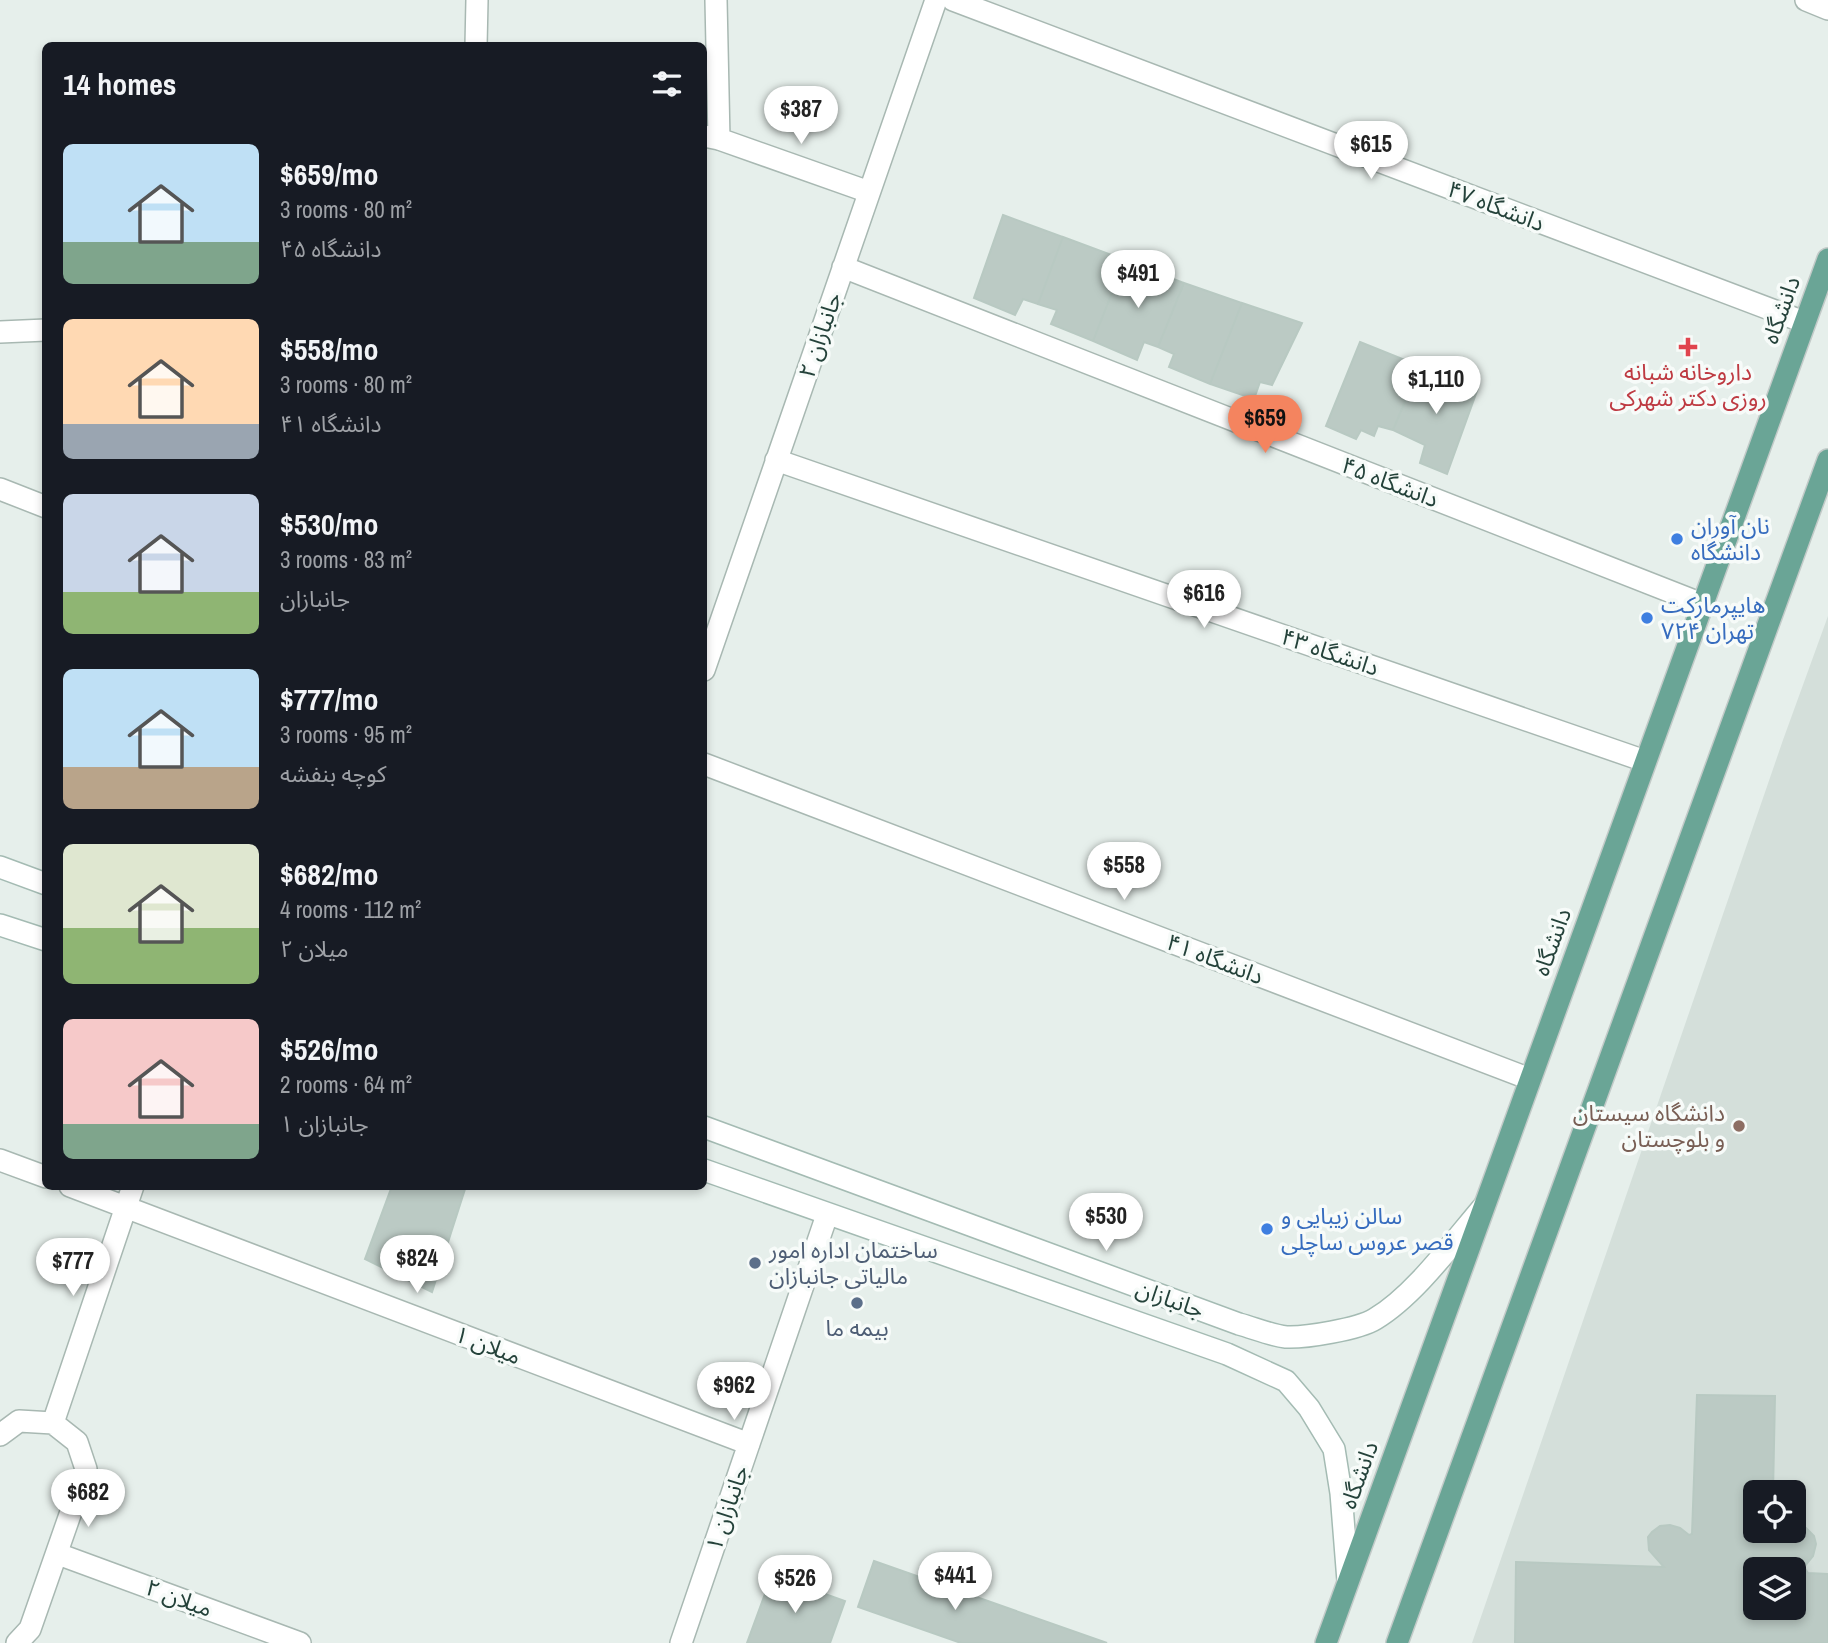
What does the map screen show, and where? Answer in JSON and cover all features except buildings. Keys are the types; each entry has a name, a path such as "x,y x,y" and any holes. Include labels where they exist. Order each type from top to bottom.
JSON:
{"main road":[{"name":"دانشگاه","path":"1326,1643 1828,259"},
{"path":"1397,1643 1828,460"}],"street":[{"path":"475,42 477,0"},
{"path":"716,0 709,142 869,192"},
{"name":"جانبازان ۲","path":"707,661 936,0"},
{"name":"دانشگاه ۴۷","path":"953,0 1804,322"},
{"path":"1806,0 1828,9"},
{"name":"دانشگاه ۴۵","path":"843,267 1702,604"},
{"path":"0,332 42,330"},
{"name":"دانشگاه ۴۳","path":"776,460 1645,761"},
{"path":"0,489 42,505"},
{"name":"دانشگاه ۴۱","path":"707,765 1530,1079"},
{"path":"0,867 42,883"},
{"path":"0,925 42,939"},
{"name":"جانبازان","path":"707,1128 1238,1324 1286,1337 1324,1334 1373,1321 1394,1306 1484,1206"},
{"path":"0,1160 42,1176"},
{"name":"جانبازان","path":"707,1171 1227,1354 1286,1381 1309,1408 1334,1450 1341,1493 1348,1581"},
{"name":"میلان ۱","path":"80,1190 749,1444"},
{"path":"53,1423 132,1190"},
{"name":"جانبازان ۱","path":"681,1643 827,1215"},
{"path":"1227,1354 1238,1324"},
{"path":"0,1435 19,1420 53,1423 77,1442 86,1469 30,1629 17,1643"},
{"name":"میلان ۲","path":"58,1554 300,1643"}],"shaded area":[{"name":"دانشگاه سیستان و بلوچستان","path":"1828,616 1828,1643 1472,1643 1783,740"}],"place":[{"name":"داروخانه شبانه روزی دکتر شهرکی","path":"1688,347"},
{"name":"نان آوران دانشگاه","path":"1677,539"},
{"name":"هایپرمارکت تهران ۷۲۴","path":"1647,618"},
{"name":"دانشگاه سیستان و بلوچستان","path":"1739,1126"},
{"name":"سالن زیبایی و قصر عروس ساچلی","path":"1267,1229"},
{"name":"ساختمان اداره امور مالیاتی جانبازان","path":"755,1263"},
{"name":"بیمه ما","path":"857,1303"}]}
